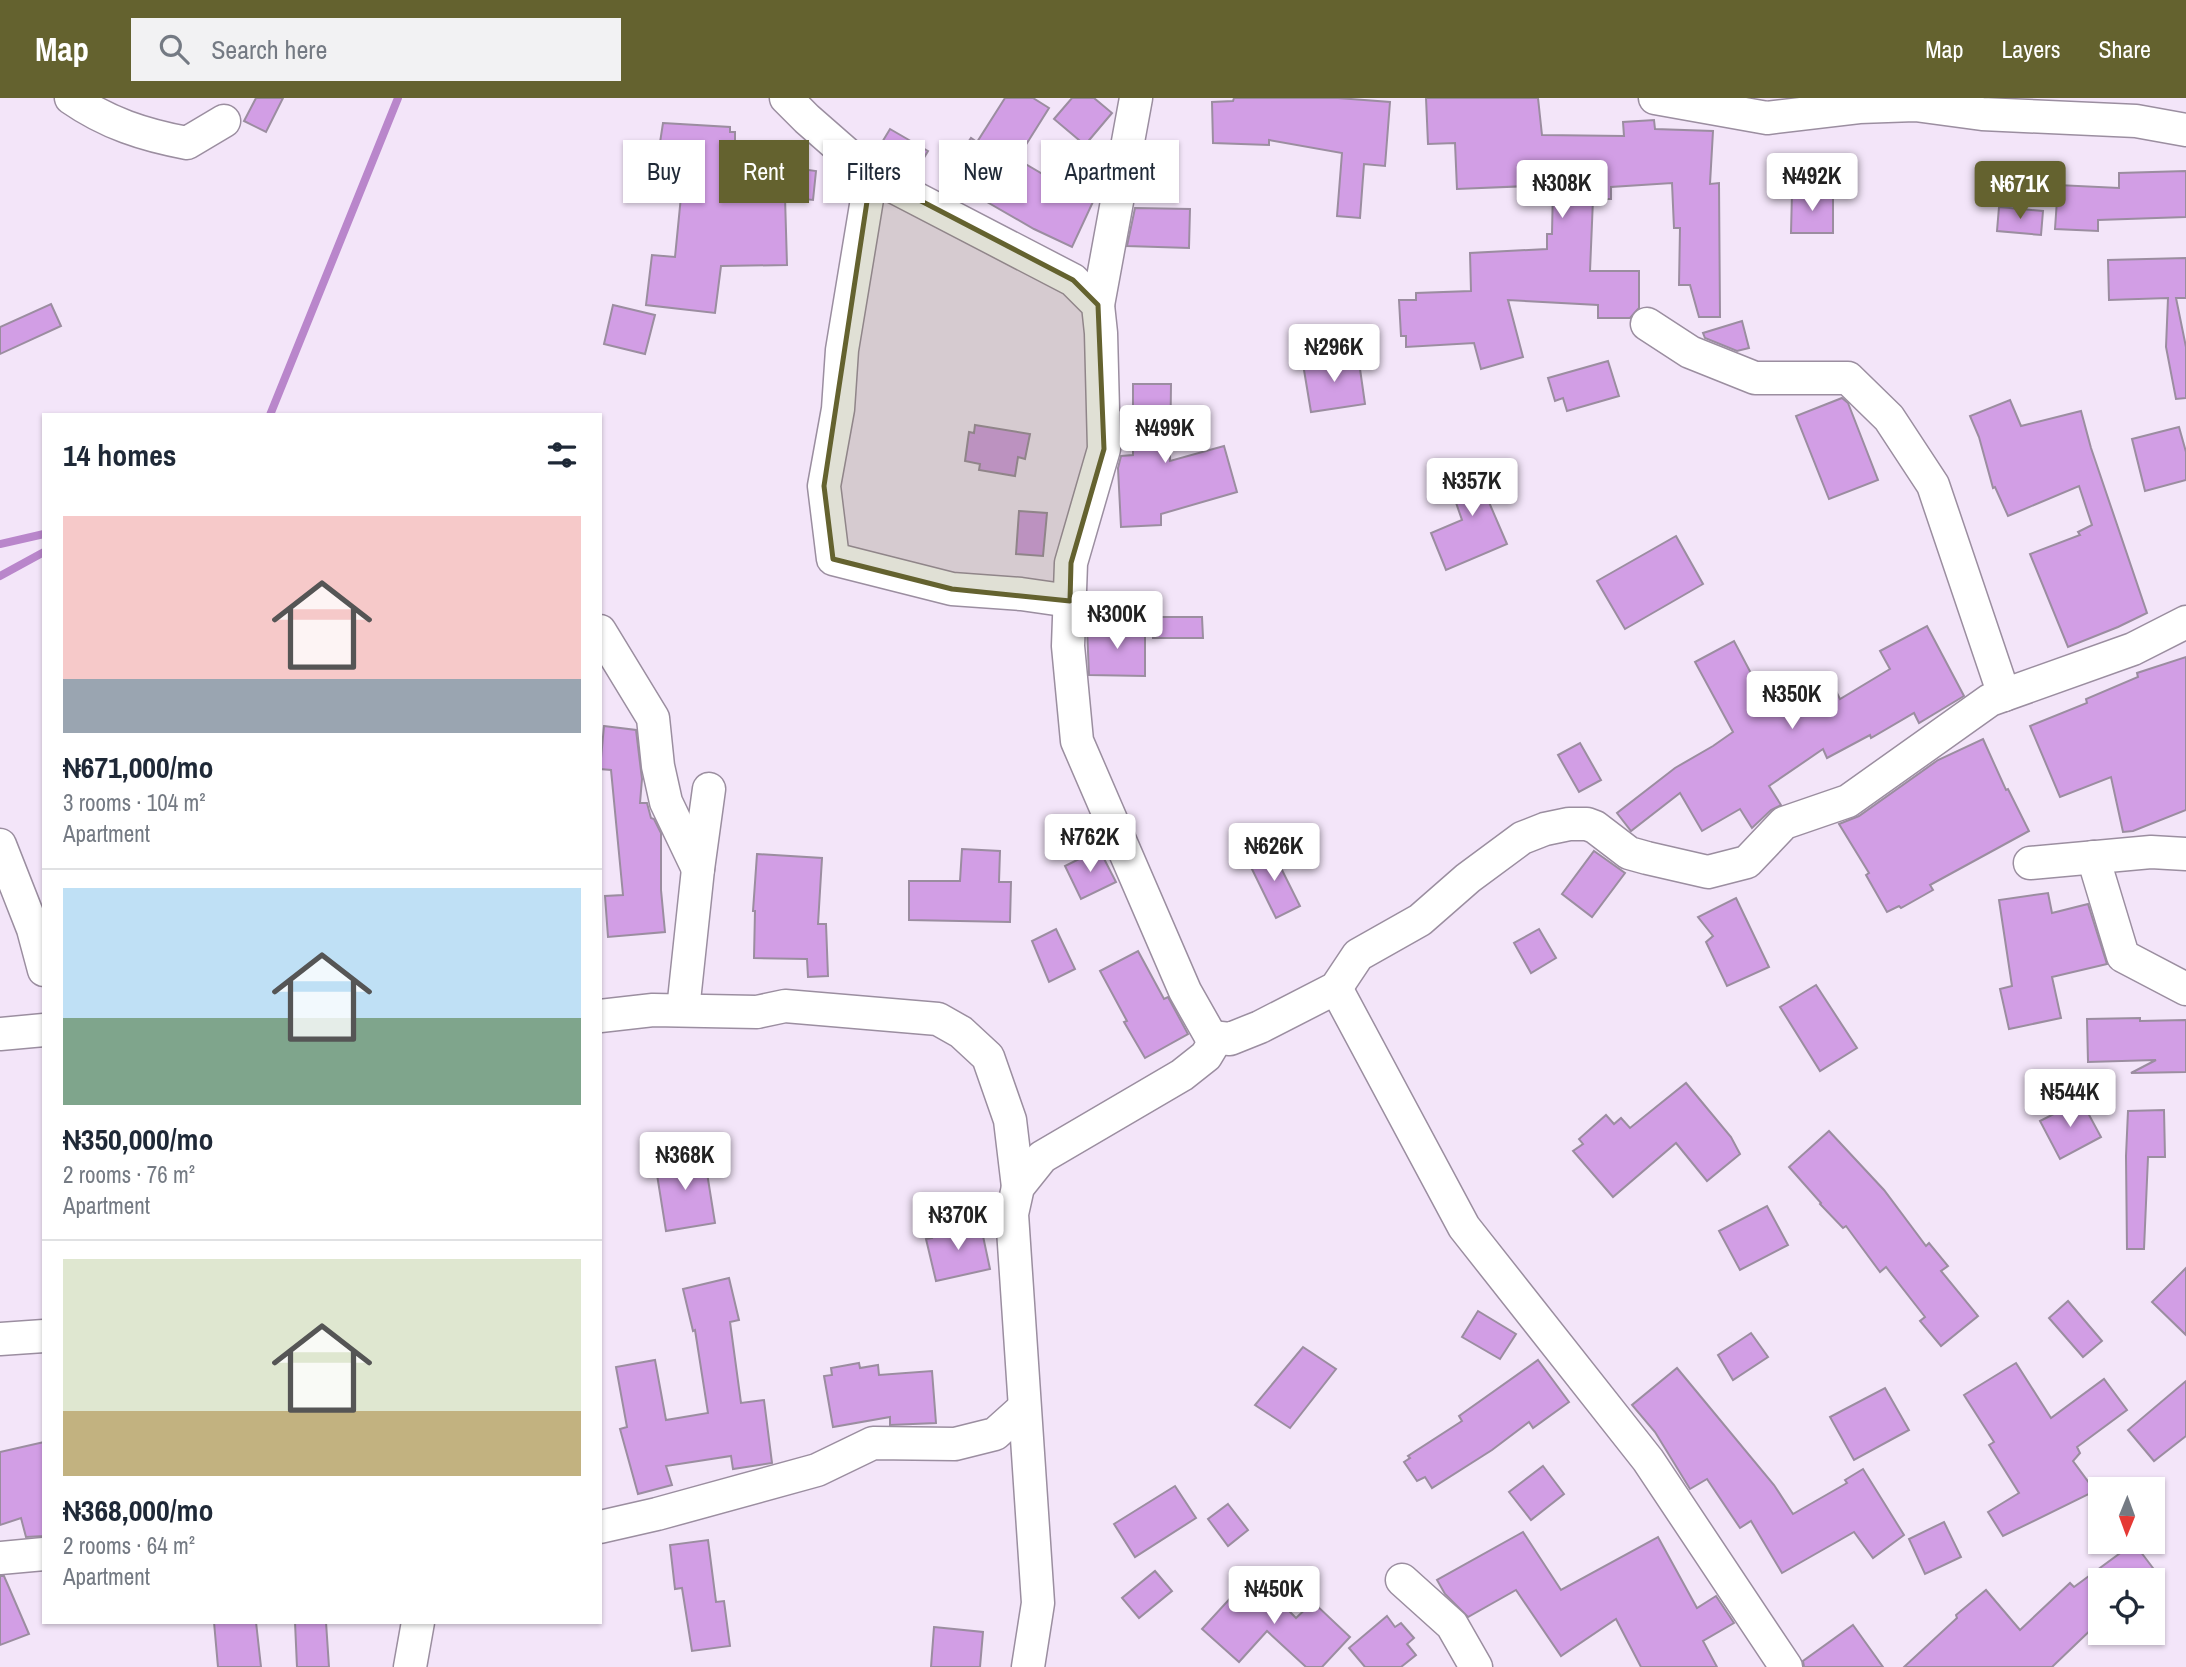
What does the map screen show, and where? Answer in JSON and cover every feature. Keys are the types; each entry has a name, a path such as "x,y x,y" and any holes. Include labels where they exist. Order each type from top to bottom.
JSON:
{"street":[{"path":"71,98 92,112 146,135 187,143 223,121"},
{"path":"786,98 831,140"},
{"path":"1018,1187 1042,1157 1182,1075 1206,1056 1212,1046 1212,1037 1185,991 1077,741 1068,646 1071,563 1104,449 1098,305 1136,98"},
{"path":"1656,98 1767,118 1859,107 1915,105 1982,114 2135,110 2186,131"},
{"path":"925,202 1073,280 1098,305"},
{"path":"866,203 842,350 838,409 824,486 833,559 952,589 1070,601"},
{"path":"1647,324 1690,352 1755,378 1848,378 1889,418 1933,485 2004,695"},
{"path":"1212,1037 1230,1039 1260,1027 1336,988 1358,955 1420,920 1468,878 1522,838 1557,826 1587,824 1629,852 1647,858 1708,872 1747,862 1784,823 1848,801 1990,700 2133,649 2186,622"},
{"path":"602,635 653,718 658,766 666,802 698,869"},
{"path":"682,1010 709,789"},
{"path":"0,845 33,929 42,963"},
{"path":"2030,863 2151,852 2186,854"},
{"path":"2093,857 2123,956 2186,989"},
{"path":"1336,988 1464,1227 1648,1460 1786,1667"},
{"path":"602,1016 653,1010 757,1012 785,1006 938,1019 961,1032 988,1057 1010,1120 1018,1187 1012,1214 1038,1603 1028,1667"},
{"path":"0,1034 42,1030"},
{"path":"0,1339 42,1336"},
{"path":"602,1527 817,1470 873,1443 955,1444 995,1434 1024,1408"},
{"path":"0,1558 42,1554"},
{"path":"1402,1580 1452,1625 1476,1667"},
{"path":"410,1667 418,1624"}],"highlighted area":[{"path":"871,175 1073,280 1098,305 1104,449 1071,563 1070,601 952,589 833,559 824,486"}],"building":[{"path":"256,98 283,98 266,132 244,121"},
{"path":"1005,98 1033,98 1049,108 1027,143 1027,140 978,140"},
{"path":"1072,98 1094,98 1112,113 1089,140 1079,140 1054,119"},
{"path":"1234,98 1338,98 1390,102 1385,166 1364,164 1360,218 1337,216 1342,153 1269,140 1269,145 1213,143 1212,102 1233,101"},
{"path":"1426,98 1538,98 1542,135 1624,136 1623,122 1654,120 1655,129 1713,131 1710,184 1719,183 1720,317 1699,317 1690,285 1679,285 1680,228 1674,228 1672,183 1611,187 1611,199 1593,199 1590,271 1639,271 1639,308 1630,318 1598,318 1598,305 1508,300 1523,357 1481,369 1474,343 1406,347 1406,336 1401,336 1399,300 1416,300 1416,293 1471,291 1470,253 1547,249 1547,234 1552,234 1553,185 1457,189 1455,143 1428,144"},
{"path":"663,123 730,127 730,132 735,132 735,140 719,140 719,203 785,203 787,265 721,266 715,313 646,305 652,255 675,257 680,203 705,203 705,140 660,140"},
{"path":"890,129 909,140 883,140"},
{"path":"1027,165 1041,173 1041,203 1092,203 1072,247 989,203 1027,203"},
{"path":"809,170 816,171 813,200 809,200"},
{"path":"2186,171 2186,217 2098,220 2098,231 2055,229 2058,185 2119,188 2119,173"},
{"path":"1792,193 1833,193 1833,233 1791,233"},
{"path":"1999,207 2043,211 2041,235 1997,231"},
{"path":"1135,208 1190,209 1189,248 1127,246"},
{"path":"2186,258 2186,298 2176,298 2186,347 2186,398 2176,399 2166,347 2168,298 2109,300 2108,260"},
{"path":"51,304 61,326 0,354 0,327"},
{"path":"613,305 655,315 645,354 604,344"},
{"path":"1742,321 1749,348 1737,351 1705,338 1703,333"},
{"path":"1358,355 1365,404 1311,412 1303,364"},
{"path":"1608,361 1619,396 1567,411 1563,398 1555,401 1548,378"},
{"path":"1133,384 1171,384 1170,461 1224,446 1237,492 1161,514 1161,525 1121,527 1118,468 1121,456 1133,455"},
{"path":"1842,398 1848,403 1878,480 1829,499 1796,416"},
{"path":"2010,400 2021,426 2081,411 2147,613 2068,647 2030,554 2080,535 2078,532 2092,525 2079,486 2008,516 1995,487 1993,488 1979,437 1970,416"},
{"path":"975,425 1030,434 1025,459 1018,457 1015,476 979,470 980,464 965,461 969,432 974,433"},
{"path":"2179,427 2186,452 2186,480 2145,491 2132,439"},
{"path":"1491,462 1493,467 1496,466 1502,486 1501,490 1496,492 1498,497 1488,500 1507,544 1446,570 1431,533 1462,520 1454,497 1457,496 1451,474"},
{"path":"1019,511 1047,513 1043,556 1016,554"},
{"path":"1676,536 1703,584 1625,629 1597,581"},
{"path":"1153,617 1202,617 1203,638 1153,638"},
{"path":"1927,626 1964,696 1919,723 1914,713 1871,738 1870,735 1827,758 1823,749 1769,786 1781,805 1771,810 1752,828 1740,809 1702,831 1680,793 1631,831 1617,813 1675,768 1733,732 1695,662 1734,641 1772,713 1781,707 1788,717 1836,691 1840,699 1890,669 1880,651"},
{"path":"1087,627 1145,628 1145,676 1089,675"},
{"path":"2186,657 2186,810 2133,831 2123,832 2111,777 2060,797 2030,726 2087,703 2086,699 2138,677 2137,673"},
{"path":"604,726 636,730 642,779 640,803 647,803 651,818 661,833 661,890 665,932 608,937 605,896 623,895 611,770 602,769"},
{"path":"1983,739 2006,790 2008,789 2029,831 1930,885 1933,890 1901,908 1899,906 1887,912 1866,875 1869,873 1839,824 1859,816 1938,760"},
{"path":"1580,743 1601,780 1579,792 1558,755"},
{"path":"1271,848 1300,906 1276,918 1247,859"},
{"path":"962,849 1000,851 999,882 1011,882 1010,922 909,920 909,881 960,881"},
{"path":"1099,849 1116,882 1081,899 1065,866"},
{"path":"1594,851 1625,873 1592,917 1562,894"},
{"path":"757,854 822,858 818,924 826,924 828,976 808,977 807,959 754,958 753,911"},
{"path":"2048,893 2052,913 2088,904 2107,964 2052,977 2061,1018 2009,1029 2000,989 2012,986 1999,900"},
{"path":"1736,898 1769,967 1727,986 1706,942 1713,936 1698,917"},
{"path":"1056,929 1075,969 1049,982 1032,941"},
{"path":"1539,929 1556,958 1531,973 1514,943"},
{"path":"1138,951 1164,999 1168,997 1188,1034 1145,1058 1124,1022 1127,1021 1100,971"},
{"path":"1816,985 1857,1048 1820,1071 1780,1007"},
{"path":"2140,1018 2140,1021 2186,1020 2186,1072 2131,1073 2156,1060 2088,1062 2087,1019"},
{"path":"1686,1083 1731,1137 1740,1154 1707,1181 1676,1143 1613,1197 1573,1151 1583,1144 1579,1139 1606,1115 1614,1124 1621,1118 1630,1128"},
{"path":"2081,1100 2101,1137 2060,1159 2040,1121"},
{"path":"2164,1110 2165,1157 2148,1157 2144,1249 2127,1249 2128,1111"},
{"path":"1829,1131 1884,1190 1926,1246 1929,1243 1948,1266 1941,1271 1978,1316 1941,1346 1920,1321 1925,1317 1886,1267 1880,1272 1846,1226 1843,1228 1789,1167"},
{"path":"704,1154 715,1223 666,1231 655,1162"},
{"path":"1767,1206 1788,1245 1740,1270 1719,1231"},
{"path":"980,1222 990,1269 936,1281 926,1239 932,1238 931,1233"},
{"path":"2186,1268 2186,1335 2152,1302"},
{"path":"729,1278 739,1320 730,1322 741,1403 764,1400 772,1463 733,1469 731,1456 666,1466 672,1485 638,1494 620,1429 627,1427 616,1367 655,1360 666,1420 708,1413 695,1330 693,1331 683,1289"},
{"path":"2068,1301 2102,1341 2083,1357 2049,1318"},
{"path":"1478,1311 1516,1334 1500,1359 1462,1337"},
{"path":"1751,1333 1768,1357 1733,1380 1718,1355"},
{"path":"1303,1347 1336,1369 1290,1428 1255,1405"},
{"path":"1538,1360 1569,1402 1533,1428 1529,1422 1492,1450 1432,1488 1425,1477 1417,1481 1404,1462 1410,1458 1408,1456 1462,1421 1459,1416"},
{"path":"859,1363 860,1368 878,1365 879,1375 932,1371 936,1423 890,1425 890,1417 833,1427 824,1376 832,1375 831,1368"},
{"path":"2016,1363 2051,1418 2104,1379 2127,1410 2077,1447 2080,1453 2073,1461 2088,1481 2088,1494 2003,1536 1988,1512 2019,1493 1989,1445 1994,1442 1964,1395"},
{"path":"1677,1368 1774,1485 1793,1514 1847,1483 1845,1480 1863,1469 1904,1535 1873,1558 1854,1532 1782,1573 1751,1521 1740,1528 1707,1479 1690,1489 1655,1432 1632,1405"},
{"path":"2186,1381 2186,1436 2154,1461 2128,1430"},
{"path":"1885,1388 1909,1430 1854,1460 1830,1417"},
{"path":"42,1442 42,1536 26,1537 21,1518 0,1525 0,1452"},
{"path":"1543,1466 1564,1494 1531,1520 1509,1492"},
{"path":"1175,1486 1196,1518 1135,1557 1114,1524"},
{"path":"1228,1504 1248,1530 1228,1546 1208,1519"},
{"path":"1944,1522 1961,1557 1925,1574 1909,1539"},
{"path":"1523,1532 1561,1590 1658,1537 1697,1608 1716,1596 1734,1623 1703,1641 1717,1667 1641,1667 1616,1619 1561,1656 1516,1590 1468,1617 1445,1594 1437,1580"},
{"path":"708,1540 716,1602 724,1601 730,1646 692,1651 682,1588 675,1589 670,1545"},
{"path":"2119,1554 2142,1554 2153,1568 2100,1568"},
{"path":"1155,1571 1172,1591 1139,1618 1122,1598"},
{"path":"1250,1571 1296,1618 1313,1602 1350,1637 1322,1667 1306,1667 1267,1631 1239,1662 1202,1629 1236,1592 1232,1589"},
{"path":"0,1576 4,1576 29,1634 0,1645"},
{"path":"2088,1577 2088,1632 2052,1667 1904,1667 1957,1618 1956,1615 1986,1590 2020,1630 2070,1583 2074,1587"},
{"path":"1387,1616 1395,1627 1401,1623 1414,1638 1407,1644 1416,1655 1401,1667 1365,1667 1349,1648"},
{"path":"214,1624 256,1624 261,1667 218,1667"},
{"path":"295,1624 326,1624 329,1667 297,1667"},
{"path":"1853,1625 1883,1667 1804,1667 1803,1661"},
{"path":"934,1627 983,1632 980,1667 931,1667"}],"waterway":[{"path":"271,413 398,98"},
{"path":"0,544 42,534"},
{"path":"0,576 42,553"}]}
